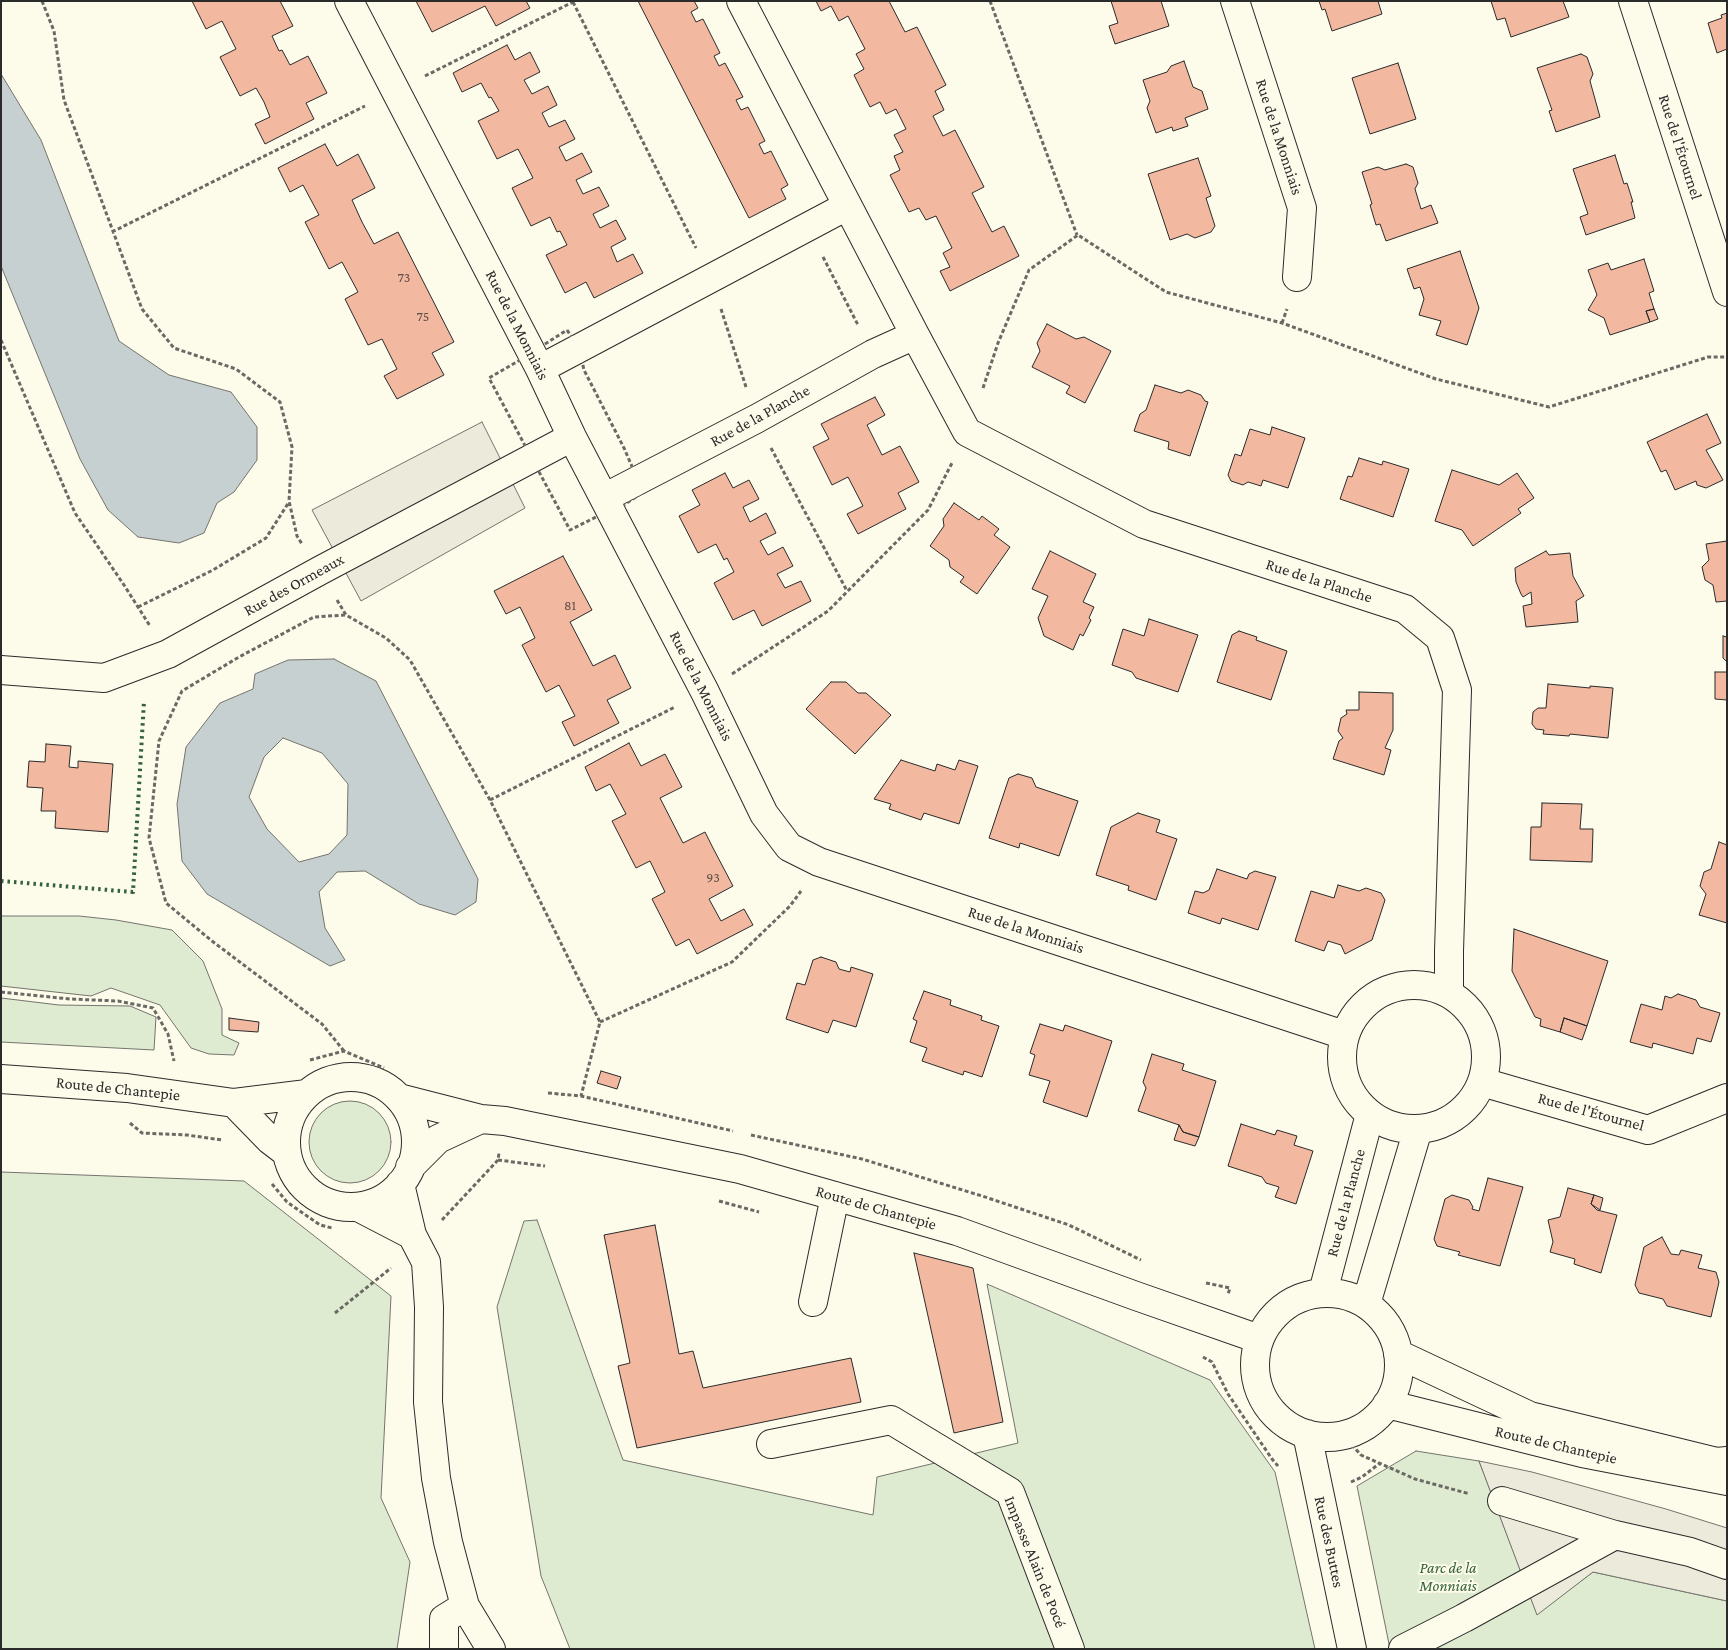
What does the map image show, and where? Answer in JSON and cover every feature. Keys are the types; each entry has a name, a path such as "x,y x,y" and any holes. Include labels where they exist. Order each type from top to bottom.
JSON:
{"street":[{"name":"Rue de la Monniais","path":"349,1 705,692 764,814 789,846 819,862 1344,1034"},
{"path":"741,1 967,432"},
{"name":"Rue de la Monniais","path":"1235,1 1302,208 1297,277"},
{"name":"Rue de l'Étournel","path":"1633,1 1727,292"},
{"path":"540,369 848,206"},
{"name":"Rue de la Planche","path":"604,498 756,419 873,354 915,334"},
{"name":"Rue de la Planche","path":"967,432 1144,524 1405,609 1440,638 1457,690 1449,993"},
{"name":"Rue des Ormeaux","path":"1,670 104,678 168,654 320,570 572,437"},
{"path":"1400,985 1425,985 1449,993 1470,1010 1482,1032 1486,1057 1482,1082 1472,1100 1455,1117 1432,1128 1406,1130 1380,1121 1360,1106 1346,1084 1341,1059 1344,1034 1357,1011 1376,995 1400,985"},
{"path":"344,1077 364,1078 384,1086 399,1098 409,1114 415,1131 415,1150 405,1176 388,1195 374,1203 358,1206 338,1206 320,1199 304,1188 293,1172 287,1153 287,1131 293,1111 307,1094 324,1082 344,1077"},
{"name":"Route de Chantepie","path":"1,1079 127,1088 234,1103 307,1094"},
{"name":"Rue de l'Étournel","path":"1482,1082 1648,1130 1727,1098"},
{"name":"Route de Chantepie","path":"399,1098 481,1119 505,1121 740,1169 957,1231 1259,1339"},
{"path":"234,1103 270,1140 287,1153"},
{"name":"Rue de la Planche","path":"1323,1292 1370,1114"},
{"name":"Route de Chantepie","path":"405,1176 438,1139 481,1119"},
{"path":"1366,1304 1418,1129"},
{"path":"405,1176 416,1240 426,1262 429,1307 428,1402 436,1478 448,1542 465,1606 491,1649"},
{"path":"813,1302 835,1196"},
{"path":"358,1206 416,1240"},
{"path":"1323,1292 1346,1295 1366,1304 1382,1318 1392,1334 1398,1354 1399,1371 1395,1388 1387,1404 1375,1418 1360,1429 1342,1435 1324,1437 1306,1434 1285,1424 1268,1407 1261,1393 1254,1362 1259,1339 1270,1320 1284,1306 1303,1297 1323,1292"},
{"name":"Route de Chantepie","path":"1398,1354 1530,1416 1717,1462 1727,1461"},
{"name":"Route de Chantepie","path":"1387,1404 1582,1453 1727,1481"},
{"name":"Impasse Alain de Pocé","path":"772,1444 891,1420 1010,1492 1070,1649"},
{"name":"Rue des Buttes","path":"1306,1434 1352,1649"},
{"path":"1502,1501 1615,1535 1690,1552 1727,1565"},
{"path":"1403,1649 1464,1618 1615,1535"},
{"path":"444,1649 444,1619 465,1606"}],"path":[{"path":"42,1 54,31 64,100 142,309 174,348 236,369 280,402 292,447 289,501 297,536 320,570"},
{"path":"112,232 574,1"},
{"path":"990,1 1078,235 1166,292 1282,323 1436,379 1549,407 1708,357 1727,357"},
{"path":"808,227 873,354"},
{"path":"490,800 705,692 828,611 928,510 967,432 998,343 1028,270 1078,235"},
{"path":"1,340 74,513 168,654"},
{"path":"138,607 213,570 266,538 289,501"},
{"path":"344,1051 322,1024 212,941 166,903 149,838 159,741 182,691 239,657 314,617 346,615 386,638 410,660 490,800 600,1022 581,1096"},
{"path":"600,1022 732,962 790,906 819,862"},
{"path":"1,992 70,999 118,1001 154,1008 168,1034 174,1064"},
{"path":"335,1313 416,1240"},
{"path":"1212,1362 1228,1394 1272,1459 1284,1471"},
{"path":"1342,1435 1361,1455 1415,1479 1502,1501"},
{"path":"1347,1484 1362,1477 1380,1463"}],"green space":[{"path":"1,916 79,916 116,920 172,930 203,961 222,1009 222,1035 239,1043 234,1055 209,1054 191,1048 160,1005 111,988 91,996 1,986"},
{"path":"1,998 59,1005 130,1006 156,1017 154,1050 1,1042"},
{"path":"350,1101 366,1104 379,1113 388,1126 391,1142 388,1158 379,1171 366,1180 350,1183 334,1180 321,1171 312,1158 309,1142 312,1126 321,1113 334,1104"},
{"path":"1,1172 244,1181 391,1296 381,1498 410,1562 397,1649 1,1649"},
{"path":"537,1220 623,1460 873,1515 877,1477 1018,1443 987,1284 1210,1380 1275,1472 1315,1649 570,1649 541,1576 497,1307 524,1221"},
{"name":"Parc de la Monniais","path":"1416,1451 1479,1461 1537,1614 1593,1572 1727,1601 1727,1649 1390,1649 1357,1486"}],"shaded area":[{"path":"1,74 41,140 119,341 169,375 231,392 257,427 257,460 234,492 217,503 204,533 179,543 138,537 108,510 80,459 1,266"},
{"path":"482,422 525,508 361,601 312,510"},
{"path":"334,659 376,681 478,879 476,902 455,915 419,904 365,871 337,872 319,892 325,928 345,960 330,966 207,894 182,861 177,804 186,747 220,703 253,689 255,674 288,660","holes":["283,738 322,753 348,784 347,835 329,854 299,862 267,829 249,797 264,757"]},
{"path":"1479,1461 1532,1472 1727,1528 1727,1601 1593,1572 1537,1615"}],"building":[{"path":"192,1 280,1 293,26 272,36 279,51 282,50 290,65 308,56 327,93 306,103 314,119 265,144 255,124 270,117 264,102 256,88 240,96 220,57 236,49 222,21 206,29"},
{"path":"416,1 526,1 530,8 496,26 485,6 432,32"},
{"path":"638,1 694,1 698,8 691,12 696,22 703,19 720,53 714,56 719,66 725,63 743,97 736,100 741,110 748,107 765,141 759,144 764,154 771,151 788,185 781,189 786,199 749,218"},
{"path":"816,1 889,1 905,32 917,27 946,85 935,91 944,110 933,116 943,136 955,130 984,187 972,193 992,232 1004,226 1019,256 950,291 940,271 950,267 943,253 952,248 936,216 926,220 919,208 909,212 890,175 900,170 894,156 903,152 894,135 906,129 896,109 886,114 880,102 870,107 854,75 864,69 856,54 865,49 848,16 839,21 831,6 821,11"},
{"path":"1111,1 1161,1 1169,26 1115,44 1109,26 1118,23"},
{"path":"1319,1 1378,1 1382,14 1332,31 1325,9 1322,10"},
{"path":"1491,1 1563,1 1569,17 1511,37 1505,18 1497,20"},
{"path":"1727,13 1727,49 1717,53 1708,23 1722,18 1721,15"},
{"path":"507,45 515,60 530,52 540,72 524,80 532,94 548,86 557,105 542,113 549,127 565,120 575,139 559,147 566,161 582,153 592,172 576,180 583,194 599,187 609,206 593,214 600,228 616,220 626,239 611,247 617,262 633,254 643,273 594,298 586,282 565,293 546,255 567,245 560,231 557,232 550,217 531,226 512,188 533,178 518,149 497,159 478,121 499,111 481,83 462,92 453,73"},
{"path":"1581,54 1587,57 1593,74 1590,81 1600,117 1556,132 1549,111 1552,110 1537,68"},
{"path":"1184,61 1193,87 1202,91 1208,109 1185,118 1188,126 1173,131 1172,127 1156,133 1147,108 1150,101 1143,80 1167,72 1171,66"},
{"path":"1398,63 1416,119 1370,134 1352,78"},
{"path":"325,144 337,166 358,154 375,188 352,200 362,222 374,244 398,232 454,342 432,353 444,375 397,399 384,376 397,369 382,339 368,345 345,299 358,292 342,262 329,269 305,222 319,215 303,185 290,192 278,168"},
{"path":"1615,155 1624,184 1627,183 1633,202 1631,202 1635,218 1586,235 1580,217 1588,214 1573,169"},
{"path":"1198,158 1211,196 1206,198 1215,226 1211,232 1195,238 1187,234 1170,240 1148,174"},
{"path":"1406,164 1413,167 1418,183 1415,189 1421,209 1431,205 1438,223 1386,241 1380,224 1376,225 1362,172 1378,167 1385,170"},
{"path":"1460,251 1479,308 1467,345 1436,335 1441,321 1419,315 1424,299 1420,287 1414,289 1407,269"},
{"path":"1644,259 1654,291 1649,293 1654,309 1646,311 1650,322 1610,335 1604,318 1588,310 1597,295 1588,270 1608,263 1611,270"},
{"path":"1654,309 1658,319 1650,322 1646,311"},
{"path":"1047,324 1076,339 1084,337 1111,351 1085,403 1066,393 1070,386 1032,367 1040,351 1037,343"},
{"path":"1155,385 1181,393 1188,390 1201,395 1208,402 1190,456 1168,449 1169,442 1134,431 1140,414 1146,410"},
{"path":"875,397 885,415 867,425 882,455 900,446 919,482 898,493 906,509 858,534 847,514 863,506 848,477 832,485 813,447 829,439 821,424"},
{"path":"1707,414 1721,443 1706,450 1723,480 1706,488 1697,485 1696,481 1675,490 1666,470 1661,472 1647,442"},
{"path":"1272,427 1305,438 1288,488 1263,480 1261,486 1248,482 1243,485 1231,481 1228,475 1235,454 1241,456 1250,429 1270,435"},
{"path":"1359,458 1382,465 1383,461 1409,469 1393,517 1340,499 1348,476 1352,477"},
{"path":"1452,470 1499,485 1517,473 1534,498 1518,509 1521,513 1473,546 1462,530 1435,521"},
{"path":"725,473 733,488 749,480 759,499 743,507 750,522 766,513 776,533 760,541 768,555 783,547 793,566 777,574 785,588 801,581 811,601 762,626 754,610 733,620 714,583 734,572 727,558 724,560 716,544 698,553 679,516 700,505 692,490"},
{"path":"954,503 979,520 982,516 999,529 994,535 1010,547 977,594 960,582 964,577 950,567 949,560 930,546 944,526 943,519"},
{"path":"1727,541 1727,601 1716,602 1713,585 1705,580 1702,567 1709,560 1706,544"},
{"path":"1050,551 1096,574 1083,602 1094,607 1089,618 1091,620 1083,636 1080,634 1073,650 1044,636 1038,618 1048,596 1032,589"},
{"path":"1546,551 1549,555 1570,553 1573,576 1584,596 1576,601 1578,622 1526,627 1523,606 1532,604 1531,592 1523,597 1521,594 1516,582 1515,568"},
{"path":"563,556 592,610 570,622 593,666 615,655 631,688 607,700 619,723 574,746 562,722 575,716 559,685 546,692 522,645 535,638 520,607 506,614 494,591"},
{"path":"1149,619 1198,635 1178,692 1136,678 1132,672 1112,665 1123,629 1144,636"},
{"path":"1239,631 1257,637 1256,640 1287,651 1271,700 1217,682 1232,635"},
{"path":"1723,636 1727,637 1727,662 1723,658"},
{"path":"1715,672 1727,672 1727,700 1715,699"},
{"path":"831,682 846,682 858,693 866,693 891,715 855,754 806,709"},
{"path":"1548,684 1613,688 1608,738 1570,734 1569,736 1543,734 1544,730 1536,729 1532,724 1533,712 1538,708 1546,708"},
{"path":"1359,692 1393,693 1393,730 1385,748 1391,750 1384,775 1333,759 1339,741 1343,738 1338,731 1341,718 1347,714 1346,710 1359,710"},
{"path":"629,743 641,766 665,754 682,787 660,798 683,843 705,832 733,886 709,899 721,921 744,909 753,925 697,954 689,939 676,946 652,899 665,892 650,861 636,868 612,821 626,814 610,784 596,791 585,767"},
{"path":"46,744 71,746 69,767 78,768 78,761 113,764 108,832 55,828 56,811 41,811 43,788 27,787 29,761 45,762"},
{"path":"901,760 935,771 937,764 955,770 959,760 978,766 959,824 924,813 921,820 889,809 891,804 874,799"},
{"path":"1018,774 1032,778 1036,787 1078,801 1059,856 1020,843 1019,848 989,838 1009,778"},
{"path":"1542,803 1582,804 1580,829 1593,829 1592,862 1530,860 1531,827 1541,827"},
{"path":"1138,813 1160,820 1156,832 1177,839 1156,900 1128,890 1129,886 1096,875 1111,827"},
{"path":"1719,842 1727,845 1727,923 1699,915 1706,894 1700,886 1704,872 1711,869"},
{"path":"1217,869 1247,879 1249,874 1255,871 1276,877 1258,930 1222,918 1220,924 1188,913 1195,891 1203,893 1209,890"},
{"path":"1338,885 1359,891 1366,888 1381,893 1385,900 1372,940 1345,954 1341,945 1328,941 1324,951 1295,941 1311,891 1334,898"},
{"path":"1514,929 1608,961 1587,1026 1564,1018 1560,1032 1540,1026 1541,1019 1535,1017 1512,971"},
{"path":"821,957 836,962 839,969 850,972 851,967 873,974 856,1027 833,1020 828,1033 786,1019 797,983 805,985 813,960"},
{"path":"924,991 951,1000 950,1005 982,1016 981,1020 999,1026 982,1077 964,1071 963,1075 922,1061 927,1048 910,1042 917,1021 913,1019"},
{"path":"1678,994 1696,1000 1700,1007 1720,1013 1711,1042 1697,1038 1693,1054 1653,1043 1652,1048 1630,1042 1641,1004 1662,1010 1665,996 1671,998"},
{"path":"229,1018 259,1022 258,1032 229,1030"},
{"path":"1564,1018 1587,1026 1582,1040 1560,1032"},
{"path":"1040,1024 1063,1031 1065,1025 1112,1041 1087,1117 1043,1102 1050,1081 1029,1075 1035,1055 1030,1053"},
{"path":"1152,1054 1184,1064 1182,1070 1216,1081 1199,1137 1183,1132 1179,1125 1138,1111 1146,1088 1143,1082"},
{"path":"601,1071 621,1077 617,1089 597,1083"},
{"path":"1241,1124 1275,1135 1277,1130 1297,1136 1294,1145 1313,1151 1296,1204 1275,1197 1279,1187 1266,1183 1262,1177 1228,1166"},
{"path":"1179,1125 1183,1132 1199,1137 1195,1146 1174,1140"},
{"path":"1488,1178 1523,1187 1500,1266 1458,1255 1460,1252 1437,1246 1434,1239 1445,1199 1452,1195 1469,1200 1473,1207 1472,1209 1479,1211"},
{"path":"1568,1188 1594,1195 1591,1204 1597,1210 1617,1215 1601,1273 1574,1264 1575,1259 1550,1252 1553,1242 1548,1220 1560,1217"},
{"path":"1594,1195 1603,1198 1600,1210 1591,1204"},
{"path":"655,1225 679,1354 693,1351 703,1388 851,1358 861,1402 637,1448 618,1366 630,1363 604,1235"},
{"path":"1662,1237 1671,1254 1679,1255 1681,1250 1702,1255 1698,1268 1716,1272 1719,1282 1711,1317 1667,1306 1663,1299 1639,1293 1635,1285 1644,1247"},
{"path":"914,1253 973,1268 1003,1422 954,1433"}],"hedge":[{"path":"1,881 133,892 144,701"}]}
